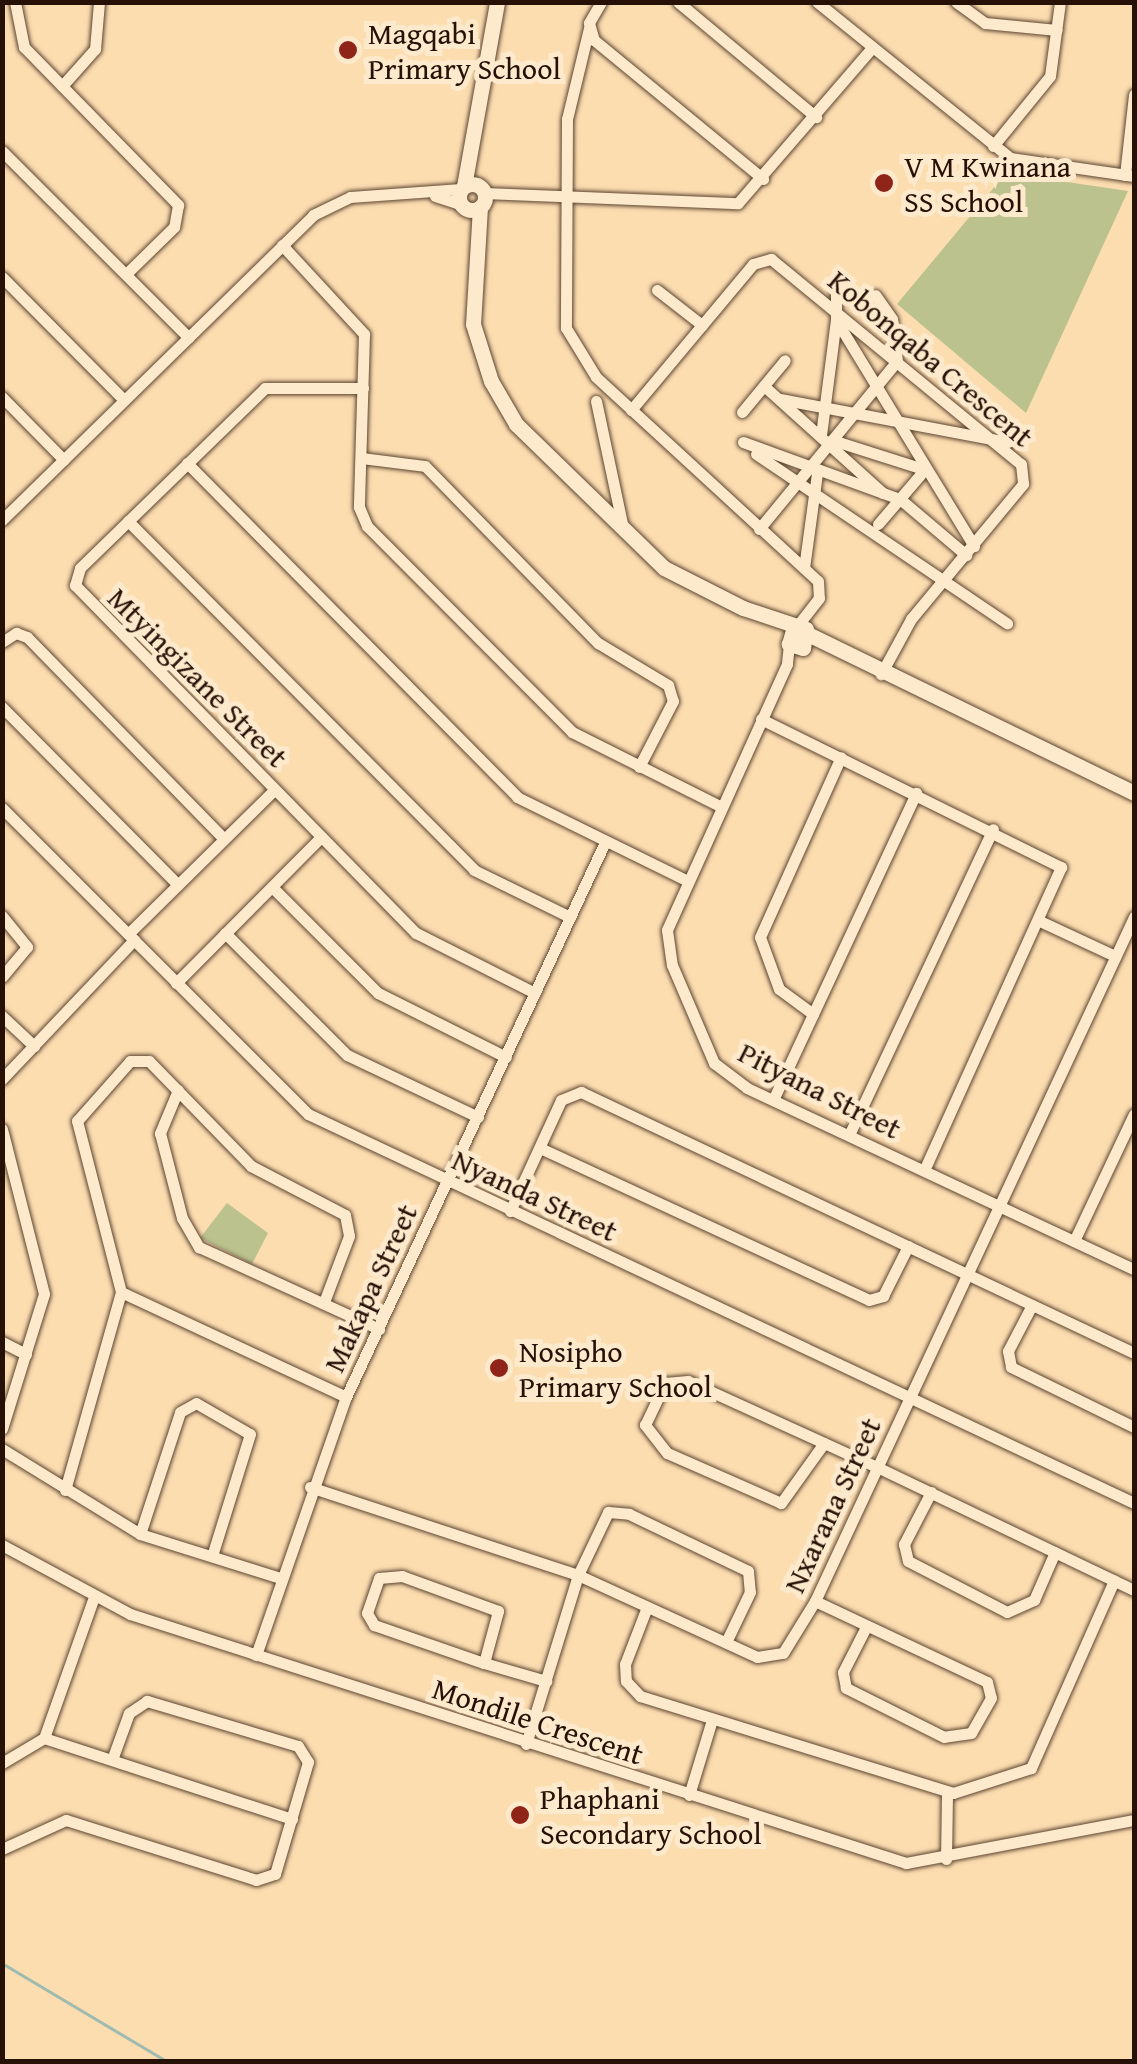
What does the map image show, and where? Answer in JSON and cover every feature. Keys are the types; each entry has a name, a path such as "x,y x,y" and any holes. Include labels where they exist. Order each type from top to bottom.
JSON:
{"street":[{"path":"15,2 18,40 179,210 170,232 126,274"},
{"path":"62,86 95,48 99,2"},
{"path":"496,2 481,58 472,278 476,335 504,407 624,535 664,568 799,638 1134,793"},
{"path":"601,2 588,28 568,119 566,328 589,368 804,568"},
{"path":"678,2 816,116"},
{"path":"817,2 993,146 1032,166 1130,176 1134,95"},
{"path":"956,2 991,24 1057,30"},
{"path":"993,146 1050,76 1060,2"},
{"path":"588,28 763,179"},
{"path":"4,517 313,216 350,197 731,204 763,179 872,48"},
{"path":"2,151 189,338"},
{"path":"282,245 360,326 363,388 359,507 373,534 560,723 720,806"},
{"name":"Kobonqaba Crescent","path":"631,410 764,258 898,361 987,436 1026,475 970,551 904,628 881,674"},
{"path":"2,277 124,400"},
{"path":"828,439 825,410 837,315 836,286"},
{"path":"657,290 702,325"},
{"path":"759,529 795,485 812,471 828,439 898,361 892,318 875,295"},
{"path":"837,315 970,551"},
{"path":"742,412 785,360"},
{"path":"764,386 896,498 970,551"},
{"name":"Mtyingizane Street","path":"363,388 265,388 80,568 77,589 421,938 535,993"},
{"path":"2,397 64,460"},
{"path":"780,400 1008,442"},
{"path":"596,401 624,535"},
{"path":"828,439 924,472"},
{"path":"743,442 812,471 896,498"},
{"path":"756,454 812,497 947,577 1007,623"},
{"path":"361,458 424,466 608,652 668,685 672,702 639,767"},
{"path":"187,464 517,797 686,880"},
{"path":"804,568 812,471"},
{"path":"878,524 896,498 924,472"},
{"path":"128,521 474,870 570,917"},
{"name":"Pityana Street","path":"804,568 821,590 686,880 667,930 672,965 714,1063 773,1100 1134,1269"},
{"path":"2,642 16,633 28,638 223,838"},
{"path":"2,707 177,884"},
{"path":"761,720 1058,862 1061,875 1042,922 924,1171"},
{"path":"813,1014 783,994 760,937 841,757"},
{"path":"2,1079 177,884 274,790"},
{"path":"773,1100 916,793"},
{"name":"Nyanda Street","path":"2,808 300,1108 446,1183 911,1394 1134,1503"},
{"path":"848,1135 993,829"},
{"path":"176,983 321,837"},
{"name":"Makapa Street","path":"256,1655 310,1487 346,1397 605,842"},
{"path":"272,887 378,993 506,1057"},
{"path":"2,916 27,948 2,977"},
{"name":"Nxarana Street","path":"310,1487 578,1575 756,1657 782,1653 814,1601 878,1467 1134,916"},
{"path":"1042,922 1116,956"},
{"path":"225,934 346,1055 478,1117"},
{"path":"2,1016 34,1046"},
{"path":"65,1490 121,1292 78,1113 139,1057 178,1090 250,1166 344,1215 349,1236 324,1302"},
{"path":"178,1090 160,1132 196,1242 380,1329"},
{"path":"510,1211 564,1095 582,1092 1134,1353"},
{"path":"1074,1241 1134,1114"},
{"path":"2,1129 44,1280 2,1429"},
{"path":"540,1148 861,1297 880,1299 908,1246"},
{"path":"121,1292 346,1397"},
{"path":"1032,1305 1008,1351 1011,1367 1134,1428"},
{"path":"2,1342 26,1354"},
{"path":"824,1443 781,1503 667,1453 646,1424 661,1388 677,1378 824,1443 878,1467 1134,1590"},
{"path":"140,1534 180,1412 196,1403 250,1434 212,1556"},
{"path":"2,1449 140,1534 280,1578"},
{"path":"931,1492 905,1556 992,1604 1012,1613 1027,1606 1055,1552"},
{"path":"526,1744 578,1575 604,1515 629,1514 748,1571 750,1592 726,1642"},
{"name":"Mondile Crescent","path":"2,1545 94,1600 526,1744 906,1864 1134,1820"},
{"path":"484,1663 498,1611 402,1576 379,1578 367,1613 374,1625 484,1663 546,1681"},
{"path":"647,1607 625,1664 628,1685 712,1720 946,1792 1021,1778 1031,1768 1114,1582"},
{"path":"2,1764 44,1738 94,1600"},
{"path":"814,1601 983,1680 991,1698 972,1734 952,1740 853,1694 843,1672 866,1626"},
{"path":"2,1849 66,1820 264,1881 275,1874 308,1762 292,1744 147,1702 129,1713 113,1757"},
{"path":"688,1795 712,1720"},
{"path":"44,1738 113,1757 292,1819"},
{"path":"946,1792 946,1859"}],"green space":[{"path":"1006,173 1128,191 1026,413 897,304"},
{"path":"227,1203 268,1233 252,1264 200,1238"}],"waterway":[{"path":"2,1963 168,2062"}],"place":[{"name":"Magqabi Primary School","path":"348,50"},
{"name":"V M Kwinana SS School","path":"884,183"},
{"name":"Nosipho Primary School","path":"499,1368"},
{"name":"Phaphani Secondary School","path":"520,1815"}]}
